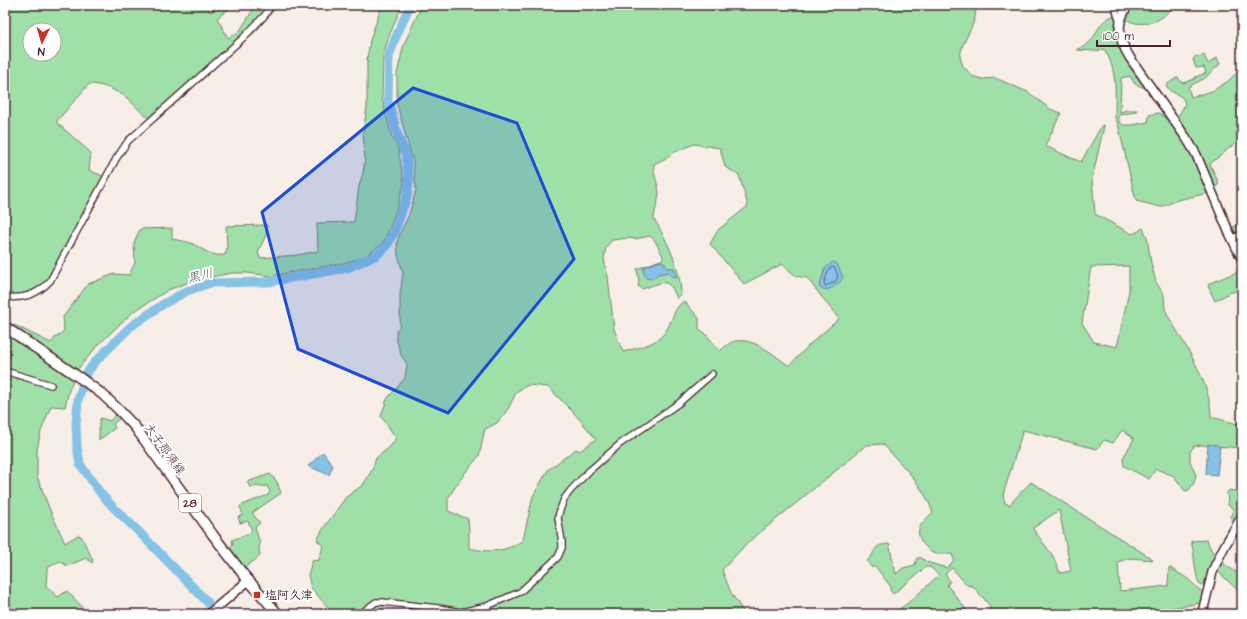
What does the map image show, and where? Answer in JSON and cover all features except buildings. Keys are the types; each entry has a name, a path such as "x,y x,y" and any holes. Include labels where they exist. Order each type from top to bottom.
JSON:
{"main road":[{"name":"大子那須線","path":"5,327 74,373 102,394 135,427 205,524 278,614"}],"street":[{"path":"5,297 24,298 44,288 50,281 116,159 128,141 243,38 265,15 271,5"},
{"path":"1115,5 1120,22 1124,49 1192,146 1242,259"},
{"path":"1120,22 1127,5"},
{"path":"1232,239 1242,233"},
{"path":"5,371 51,385"},
{"path":"360,614 376,602 416,605 461,612 487,606 520,592 558,557 561,552 562,542 558,518 559,513 564,499 576,484 620,444 678,403 712,374"},
{"path":"1202,614 1213,570 1242,516"},
{"path":"209,614 249,580"}],"highlighted area":[{"path":"413,88 517,123 574,259 448,413 298,349 262,212"}],"green space":[{"path":"5,5 206,5 210,12 219,5 234,5 217,18 228,38 239,32 256,5 278,5 258,29 157,120 144,115 127,98 118,92 104,86 89,84 56,122 91,153 89,170 105,177 60,261 43,287 23,297 5,295"},
{"path":"382,5 402,5 389,36 383,56 382,99 392,137 398,147 404,183 388,233 382,244 364,257 344,263 271,276 232,273 195,280 168,290 133,312 99,344 77,370 6,323 8,322 51,343 64,330 63,317 88,284 114,274 129,275 135,263 134,243 140,229 172,228 172,239 191,243 215,255 225,255 227,248 226,226 267,225 266,235 258,252 260,258 297,255 318,251 317,223 354,222 365,158 363,132 367,107 367,60 370,40"},
{"path":"422,5 976,5 975,18 962,47 960,57 963,66 972,76 982,79 995,78 1028,92 1050,109 1061,113 1045,146 1081,162 1102,125 1104,126 1092,179 1095,214 1132,234 1143,228 1147,237 1156,282 1164,295 1165,309 1202,378 1210,404 1211,417 1242,425 1242,448 1201,445 1194,446 1190,452 1190,461 1196,475 1194,483 1189,490 1185,491 1174,476 1156,469 1149,479 1124,466 1123,458 1134,439 1122,430 1113,443 1104,440 1097,449 1023,430 1003,495 1005,503 1009,505 1031,482 1153,560 1130,558 1118,562 1120,591 1168,586 1169,567 1188,579 1203,593 1201,603 1154,611 1155,614 987,614 990,612 990,606 974,587 970,585 968,586 952,568 945,574 950,581 947,585 968,612 965,613 958,611 954,614 892,614 908,603 939,575 930,567 926,567 893,594 890,590 891,587 875,566 872,568 867,561 877,547 889,544 896,574 903,568 915,565 917,558 922,558 926,562 947,568 954,560 952,554 932,553 922,542 919,537 919,528 921,524 933,513 924,494 912,476 883,444 866,445 746,544 722,570 731,593 745,614 407,614 406,607 384,605 383,612 376,614 334,614 311,588 308,575 312,561 319,560 323,546 317,540 346,497 363,485 372,470 376,458 391,446 396,438 381,416 387,399 405,378 407,364 401,355 396,338 396,331 400,326 400,294 403,273 398,255 397,243 409,215 416,190 413,162 397,104 397,74 404,44","holes":["694,144 720,148 725,167 739,175 748,206 718,230 710,244 744,284 782,264 796,276 807,278 839,319 811,343 789,366 771,352 750,342 736,341 727,345 720,351 705,333 699,329 699,318 684,301 677,308 663,335 644,346 623,352 614,329 608,277 604,259 606,247 612,240 628,238 635,239 650,236 654,239 663,256 663,259 637,269 639,281 638,286 642,289 659,283 664,283 671,286 677,299 681,295 679,275 673,256 654,219 659,193 654,164 673,153","661,261 667,268 671,268 677,277 670,275 668,272 658,274 644,267","832,262 821,289 819,287 825,269","1129,266 1129,291 1117,347 1094,342 1082,323 1091,267","528,385 548,387 575,414 596,439 580,451 576,449 548,470 533,496 523,540 504,549 490,551 476,550 469,548 468,519 448,511 448,498 464,474 479,456 485,429 497,423 508,409 517,391","1059,510 1071,571 1060,573 1053,556 1033,529"]},
{"path":"1117,5 1175,5 1161,18 1141,24 1129,21 1120,12"},
{"path":"1115,16 1119,38 1147,87 1145,88 1135,84 1130,76 1121,78 1120,112 1137,110 1135,112 1119,115 1119,121 1123,125 1148,122 1149,115 1159,113 1169,120 1179,115 1185,104 1184,100 1182,97 1170,90 1166,85 1178,77 1183,83 1206,73 1204,67 1196,68 1193,59 1196,56 1198,57 1204,55 1208,64 1217,58 1220,64 1205,78 1188,87 1191,97 1212,91 1227,82 1242,68 1242,138 1210,164 1219,184 1208,193 1178,200 1161,207 1136,201 1118,124 1115,118 1115,82 1112,65 1104,49 1098,51 1077,50 1089,43 1102,23"},
{"path":"1242,224 1242,247 1240,248 1230,228"},
{"path":"1242,270 1242,289 1229,293 1215,301 1208,286 1210,283"},
{"path":"5,331 74,378 69,390 65,407 51,406 41,431 37,450 37,476 49,508 65,543 78,535 81,536 93,560 92,563 86,558 67,566 60,561 47,568 46,586 58,597 67,591 89,614 5,614 5,358 10,358 10,350 5,348"},
{"path":"115,415 120,418 113,424 115,428 99,440 100,419 110,421"},
{"path":"270,474 277,482 281,493 252,513 260,523 255,527 260,543 260,556 244,567 229,548 233,544 232,540 248,534 252,530 248,521 240,523 238,517 243,515 240,506 268,495 270,492 267,486 250,487 247,482"},
{"path":"1230,490 1242,493 1242,541 1231,520 1233,509 1228,505 1227,492"},
{"path":"1207,540 1209,546 1218,559 1227,566 1236,572 1242,567 1242,594 1213,567 1206,588 1199,584 1191,541"}],"water":[{"path":"661,261 664,262 667,268 674,268 677,277 671,276 668,272 658,274 652,279 646,278 643,271 644,267"},
{"path":"832,262 837,264 843,277 833,288 826,290 822,289 819,287 825,269"},
{"path":"1208,444 1217,445 1220,447 1217,475 1206,474"},
{"path":"323,452 333,466 329,475 308,466"}],"waterway":[{"name":"黒川","path":"219,614 101,494 80,464 76,424 78,400 86,374 95,362 130,327 165,303 187,291 210,283 268,282 347,268 377,255 386,247 394,233 407,196 409,181 406,155 398,136 388,102 389,56 410,5"}],"place":[{"name":"塩阿久津","path":"257,595"}]}
